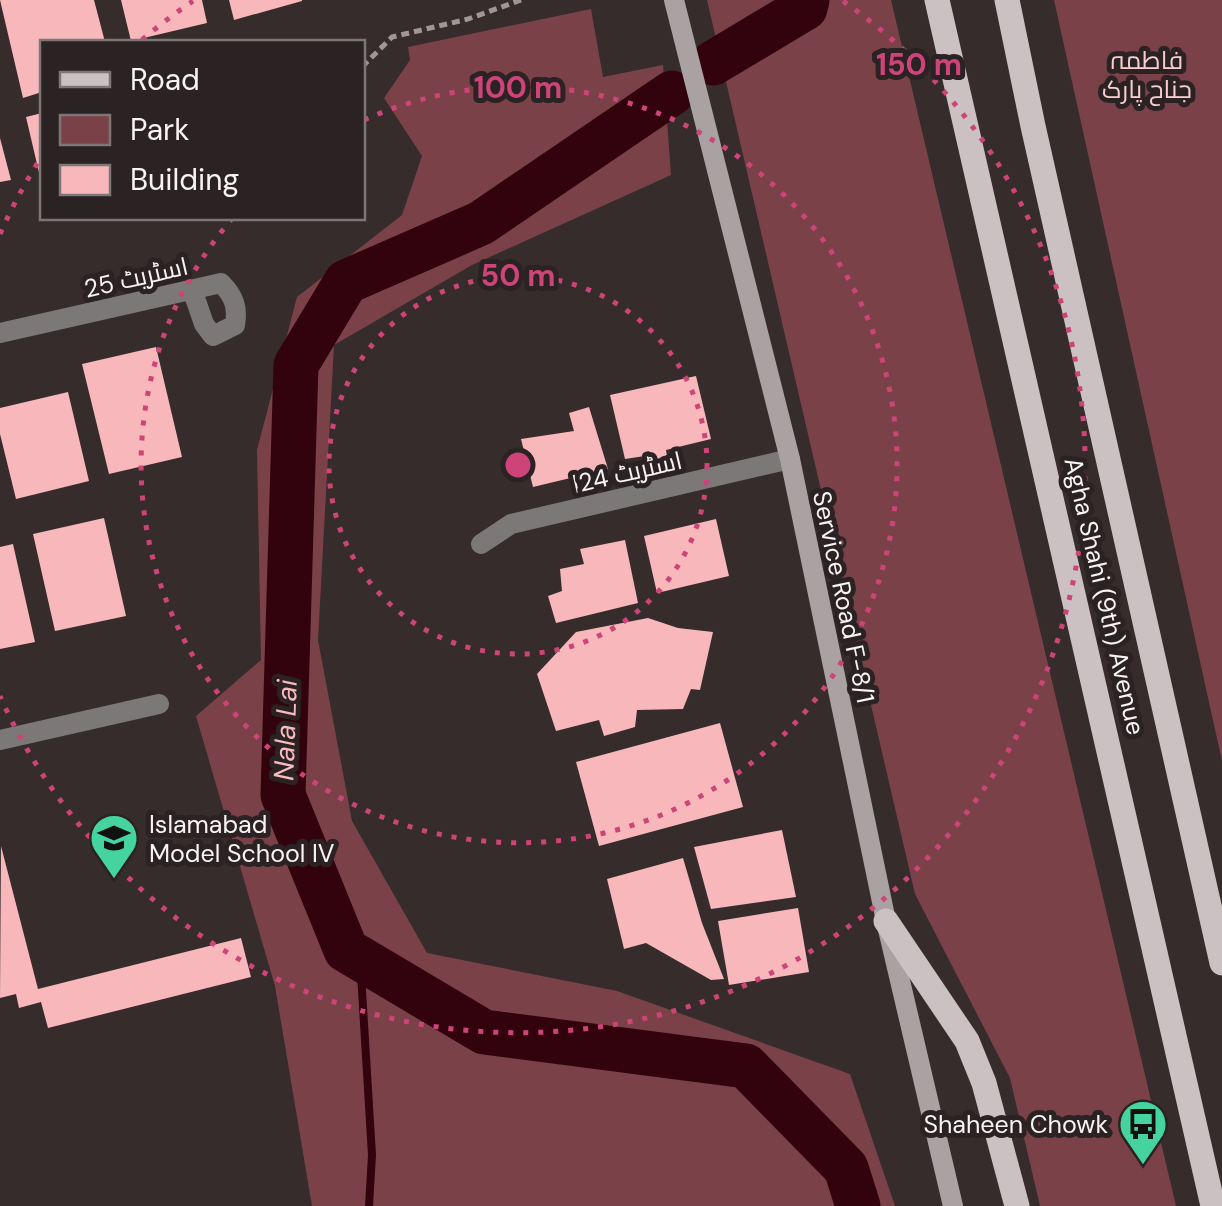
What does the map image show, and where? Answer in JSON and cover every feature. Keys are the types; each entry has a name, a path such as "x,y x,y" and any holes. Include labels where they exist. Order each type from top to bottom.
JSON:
{"main road":[{"name":"Agha Shahi (9th) Avenue","path":"937,0 1213,1206"},
{"name":"Agha Shahi (9th) Avenue","path":"1008,0 1032,126 1222,962"},
{"path":"886,921 967,1041 984,1084 1017,1206"}],"street":[{"name":"Service Road F-8/1","path":"674,0 790,460 886,921 953,1206"},
{"name":"اسٹریٹ 25","path":"0,333 221,282 231,292 238,310 235,326 212,336 193,292"},
{"name":"اسٹریٹ 24ا","path":"481,544 511,524 790,460"},
{"path":"0,740 159,704"}],"path":[{"path":"365,64 392,38 468,20 521,0"}],"green space":[{"path":"707,0 891,0 1176,1206 1040,1206 1010,1078 915,894"},
{"name":"فاطمہ جناح پارک","path":"1054,0 1222,0 1222,761"},
{"path":"591,9 603,77 663,65 671,175 472,265 334,345 318,640 352,821 427,953 617,991 850,1074 895,1206 312,1206 275,986 196,716 261,660 257,450 297,297 402,215 422,156 384,98 410,60 408,47"}],"building":[{"path":"0,0 94,0 104,40 40,40 40,93 23,98"},
{"path":"121,0 202,0 207,23 131,40"},
{"path":"229,0 302,0 302,1 234,20"},
{"path":"40,114 40,177 26,117"},
{"path":"0,138 11,180 0,182"},
{"path":"156,347 182,457 109,474 82,364"},
{"path":"696,376 711,439 666,450 669,469 649,474 645,456 625,459 610,395"},
{"path":"68,392 89,481 16,499 0,434 0,408"},
{"path":"589,407 608,469 533,487 521,439 574,431 569,413"},
{"path":"104,518 126,616 55,631 33,534"},
{"path":"716,519 729,576 657,593 644,536"},
{"path":"625,540 638,603 556,623 548,596 562,591 560,569 584,564 580,549"},
{"path":"13,544 35,642 0,649 0,547"},
{"path":"648,618 678,628 713,632 700,690 691,689 683,709 637,710 635,727 604,736 599,720 556,731 537,674 576,632"},
{"path":"720,723 743,807 599,846 576,762"},
{"path":"782,830 796,897 711,909 694,847"},
{"name":"Islamabad Model School IV","path":"1,846 38,989 241,938 251,977 48,1028 41,1002 19,1008 16,994 0,998"},
{"path":"683,858 724,979 711,980 646,943 624,949 607,879"},
{"path":"798,908 809,972 729,985 718,921"}],"waterway":[{"name":"Nala Lai","path":"713,63 805,8 807,0"},
{"name":"Nala Lai","path":"672,93 481,223 346,282 296,365 283,795 346,950 484,1032 746,1066 846,1168 858,1206"},
{"path":"360,958 372,1155 369,1206"}],"place":[{"name":"Islamabad Model School IV","path":"114,880"},
{"name":"Shaheen Chowk","path":"1143,1166"}]}
